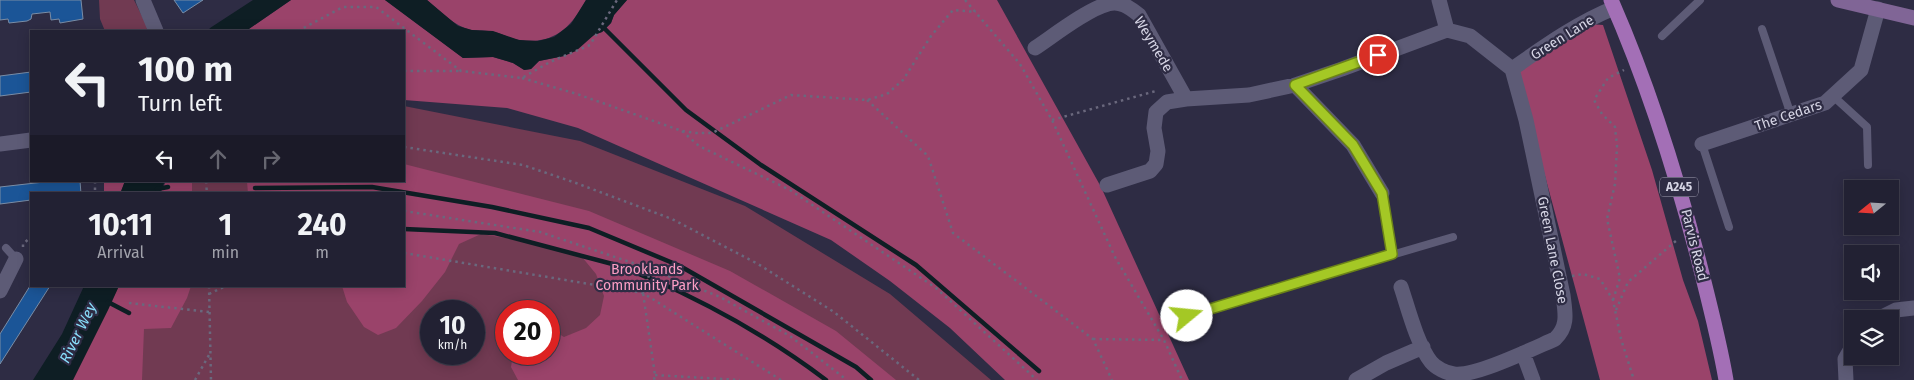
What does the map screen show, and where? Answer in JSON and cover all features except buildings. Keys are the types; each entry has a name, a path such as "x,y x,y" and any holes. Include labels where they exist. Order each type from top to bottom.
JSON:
{"main road":[{"name":"Parvis Road","path":"1613,4 1640,69 1677,178 1711,310 1726,380"}],"street":[{"path":"143,0 156,30"},
{"path":"1439,0 1447,30"},
{"path":"1838,0 1914,18"},
{"name":"Weymede","path":"1035,48 1090,12 1109,3 1128,6 1139,15 1186,99"},
{"name":"Green Lane","path":"1512,69 1567,31 1613,4"},
{"name":"The Cedars","path":"1702,144 1825,103 1860,70 1878,9"},
{"path":"1107,185 1150,171 1156,164 1158,151 1154,128 1156,112 1167,102 1249,95 1295,85 1447,30 1470,36 1512,69"},
{"name":"Green Lane Close","path":"1401,287 1423,347 1431,362 1443,371 1455,375 1472,372 1523,353 1555,339 1563,332 1566,321 1560,279 1526,120 1512,69"},
{"path":"1295,85 1353,145 1382,193"},
{"path":"0,144 30,140"},
{"path":"0,291 11,254"},
{"path":"1896,310 1914,308"},
{"path":"1356,380 1386,363 1423,347"},
{"path":"1523,353 1533,380"},
{"path":"1845,365 1846,380"}],"lane":[{"path":"1662,36 1700,0"},
{"path":"1762,28 1791,115"},
{"path":"1833,96 1867,127 1868,165"},
{"path":"1702,144 1729,228"},
{"path":"1382,193 1392,254"},
{"path":"1187,316 1453,237"}],"path":[{"path":"522,78 550,62 590,45 617,0"},
{"path":"965,0 1020,64 1052,120 1115,257 1164,340 1182,380"},
{"path":"300,30 343,7 376,7 461,71"},
{"path":"405,71 461,71 522,78 577,94 682,131 696,133 713,132 791,95 867,100 887,94 903,80 930,36 953,10 976,12"},
{"path":"1613,300 1620,278 1607,219 1615,184 1618,146 1615,127 1602,114 1594,100 1608,78 1626,69 1629,78"},
{"path":"1052,120 1178,85"},
{"path":"867,100 928,156 953,233 1093,339 1112,380"},
{"path":"682,131 699,146 790,190 936,288 1038,380"},
{"path":"405,148 523,165 576,182 672,219 758,264 834,312 919,380"},
{"path":"405,211 540,232 651,269 720,297 790,336 847,380"},
{"path":"1616,310 1628,282 1678,240"},
{"path":"405,254 643,293 781,380"},
{"path":"651,269 643,293 655,375 654,380"},
{"path":"1560,279 1583,274 1600,279 1613,300 1621,339 1634,380"},
{"path":"209,287 210,380"},
{"path":"209,294 224,287"},
{"path":"129,303 209,312"},
{"path":"1093,339 1164,340"},
{"path":"195,380 210,353"},
{"path":"655,375 740,380"}],"green space":[{"path":"99,0 134,0 148,28 145,30 105,30 100,19"},
{"path":"291,0 385,0 463,58 493,57 513,63 525,70 531,69 539,61 564,56 594,35 602,32 611,23 614,15 627,0 997,0 1101,187 1189,380 1005,380 950,328 890,281 831,240 578,128 507,108 405,100 405,30 247,30"},
{"path":"427,0 586,0 574,19 560,32 542,40 532,41 517,39 491,31 465,28 447,18"},
{"path":"1589,24 1603,25 1652,170 1683,280 1698,321 1712,380 1600,380 1517,72"},
{"name":"Brooklands Community Park","path":"405,106 580,141 745,206 890,294 991,380 70,380 114,287 405,287 405,192 187,192 188,182 405,182"},
{"path":"405,164 589,211 730,271 836,331 896,380 518,380 511,365 560,365 560,335 564,337 586,328 600,315 604,296 596,274 582,257 543,244 481,234 459,244 445,272 423,300 420,300 420,303 396,328 378,335 364,327 347,302 342,287 405,287 405,192 248,192 247,182 405,182"},
{"path":"104,182 125,182 121,192 104,192"},
{"path":"166,182 192,182 192,192 161,192"},
{"path":"119,287 191,287 171,328 144,329 142,380 73,380"}],"water":[{"path":"253,0 291,0 247,30 209,30"},
{"path":"385,0 427,0 458,26 472,30 493,31 519,40 538,41 554,37 571,24 586,0 627,0 614,15 611,23 602,32 594,35 576,51 564,56 539,61 531,69 524,70 513,63 493,57 463,58"},
{"path":"125,182 165,182 160,192 121,192"},
{"name":"River Wey","path":"84,287 119,287 73,380 33,380 62,334"}],"waterway":[{"path":"602,26 686,110 761,165 916,265 1039,371"},
{"path":"157,189 168,187"},
{"path":"255,188 372,187 402,192"},
{"path":"405,192 492,207 589,228 680,266 856,367 871,380"},
{"path":"405,229 495,233 620,266 646,277"},
{"path":"650,278 741,324 826,380"},
{"path":"108,302 129,313"}],"route":[{"path":"1187,316 1392,254 1382,193 1353,145 1295,85 1378,55"}]}
